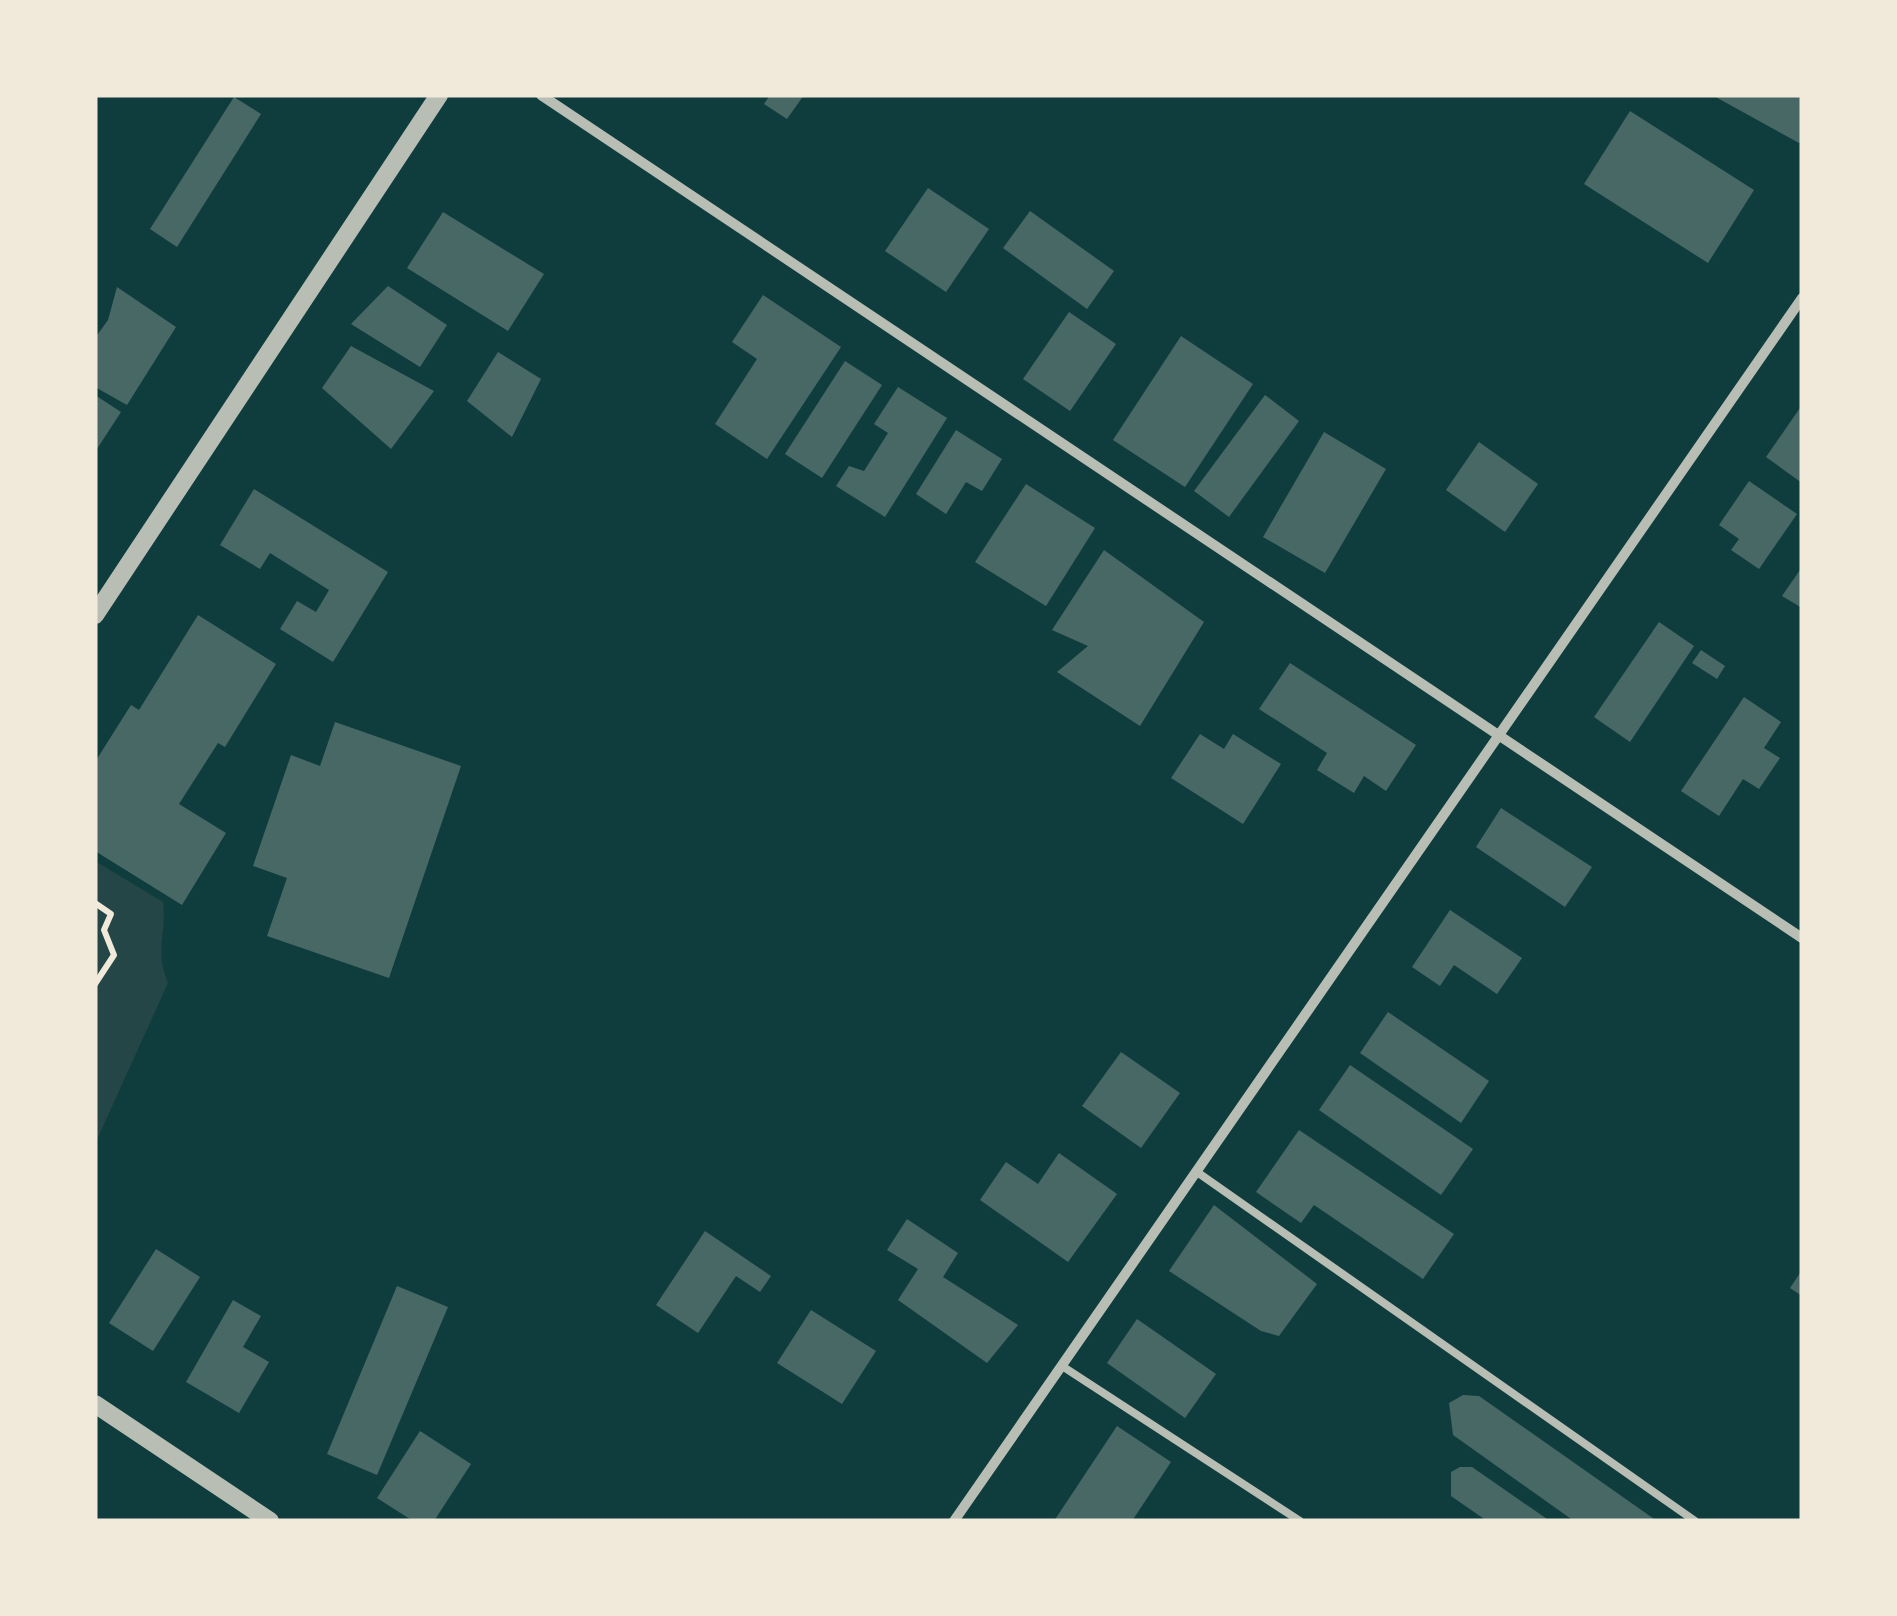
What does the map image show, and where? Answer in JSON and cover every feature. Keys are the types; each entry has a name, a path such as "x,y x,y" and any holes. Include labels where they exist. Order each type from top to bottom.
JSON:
{"street":[{"path":"95,616 439,95"},
{"path":"541,95 1802,938"},
{"path":"954,1521 1802,298"},
{"path":"95,1404 270,1521"}],"lane":[{"path":"1197,1172 1696,1521"},
{"path":"1062,1366 1300,1521"}],"path":[{"path":"95,903 112,914 100,931 114,955 95,984"}],"shaded area":[{"path":"95,861 163,902 161,951 168,983 95,1144"}],"building":[{"path":"770,95 804,95 787,119 764,104"},
{"path":"1712,95 1802,95 1802,140 1799,143"},
{"path":"234,97 261,114 177,247 150,229"},
{"path":"1630,111 1754,190 1708,263 1584,184"},
{"path":"928,188 989,229 946,292 885,251"},
{"path":"1030,211 1114,271 1087,309 1003,248"},
{"path":"443,212 544,274 508,331 407,268"},
{"path":"388,286 447,325 420,367 351,324"},
{"path":"117,287 176,327 127,405 95,387 95,338 108,320"},
{"path":"763,295 841,347 767,459 715,424 757,359 732,342"},
{"path":"1069,312 1116,344 1070,411 1023,379"},
{"path":"1181,336 1253,384 1185,487 1113,440"},
{"path":"351,346 434,391 391,449 322,388"},
{"path":"498,352 541,379 512,437 467,401"},
{"path":"845,361 882,385 822,478 785,454"},
{"path":"898,387 947,418 885,517 836,486 849,466 864,471 888,433 874,424"},
{"path":"95,395 121,412 95,452"},
{"path":"1265,395 1299,421 1229,517 1194,491"},
{"path":"1802,405 1802,483 1766,457"},
{"path":"956,430 1002,459 982,491 966,482 946,514 916,494"},
{"path":"1324,432 1386,469 1325,573 1263,537"},
{"path":"1479,442 1538,484 1505,532 1446,490"},
{"path":"1749,481 1797,514 1759,569 1731,550 1739,539 1719,525"},
{"path":"1026,484 1095,528 1046,606 975,562"},
{"path":"254,489 388,572 333,662 280,629 297,601 316,612 329,590 270,553 260,569 220,545"},
{"path":"1104,550 1204,622 1140,726 1057,672 1088,646 1052,630"},
{"path":"1802,567 1802,608 1782,596"},
{"path":"198,615 276,664 225,747 218,743 179,804 226,833 182,905 95,851 95,762 131,705 139,710"},
{"path":"1659,622 1694,646 1630,742 1594,717"},
{"path":"1701,650 1725,666 1717,679 1692,663"},
{"path":"1290,663 1416,745 1386,791 1364,776 1354,793 1317,770 1327,753 1259,709"},
{"path":"1744,697 1781,722 1764,748 1780,758 1759,789 1743,779 1719,816 1681,791"},
{"path":"335,722 461,766 389,978 267,936 287,878 253,866 291,755 320,766"},
{"path":"1200,734 1224,749 1233,734 1281,764 1243,824 1171,778"},
{"path":"1501,808 1592,867 1565,907 1476,847"},
{"path":"1450,910 1522,958 1497,994 1454,965 1440,986 1412,967"},
{"path":"1388,1012 1489,1081 1461,1123 1360,1053"},
{"path":"1121,1052 1180,1093 1141,1148 1082,1106"},
{"path":"1350,1065 1473,1149 1441,1195 1319,1110"},
{"path":"1299,1130 1454,1234 1423,1279 1314,1205 1301,1223 1256,1192"},
{"path":"1059,1153 1117,1194 1068,1262 980,1200 1006,1162 1038,1184"},
{"path":"1214,1205 1317,1284 1279,1336 1261,1331 1169,1271"},
{"path":"907,1219 958,1253 943,1277 1018,1325 987,1363 898,1300 918,1269 887,1250"},
{"path":"705,1231 771,1276 760,1292 736,1276 698,1333 656,1305"},
{"path":"156,1249 200,1277 153,1351 109,1323"},
{"path":"1802,1270 1802,1296 1790,1288"},
{"path":"397,1286 448,1307 377,1475 327,1454"},
{"path":"233,1300 261,1316 243,1347 269,1362 239,1413 186,1382"},
{"path":"811,1310 876,1351 842,1404 777,1363"},
{"path":"1137,1319 1216,1374 1185,1418 1107,1363"},
{"path":"1463,1395 1479,1396 1657,1521 1574,1521 1453,1435 1449,1403"},
{"path":"1117,1426 1171,1462 1132,1521 1054,1521"},
{"path":"420,1431 471,1464 434,1521 413,1521 377,1498"},
{"path":"1472,1467 1550,1521 1487,1521 1451,1496 1451,1472"}]}
